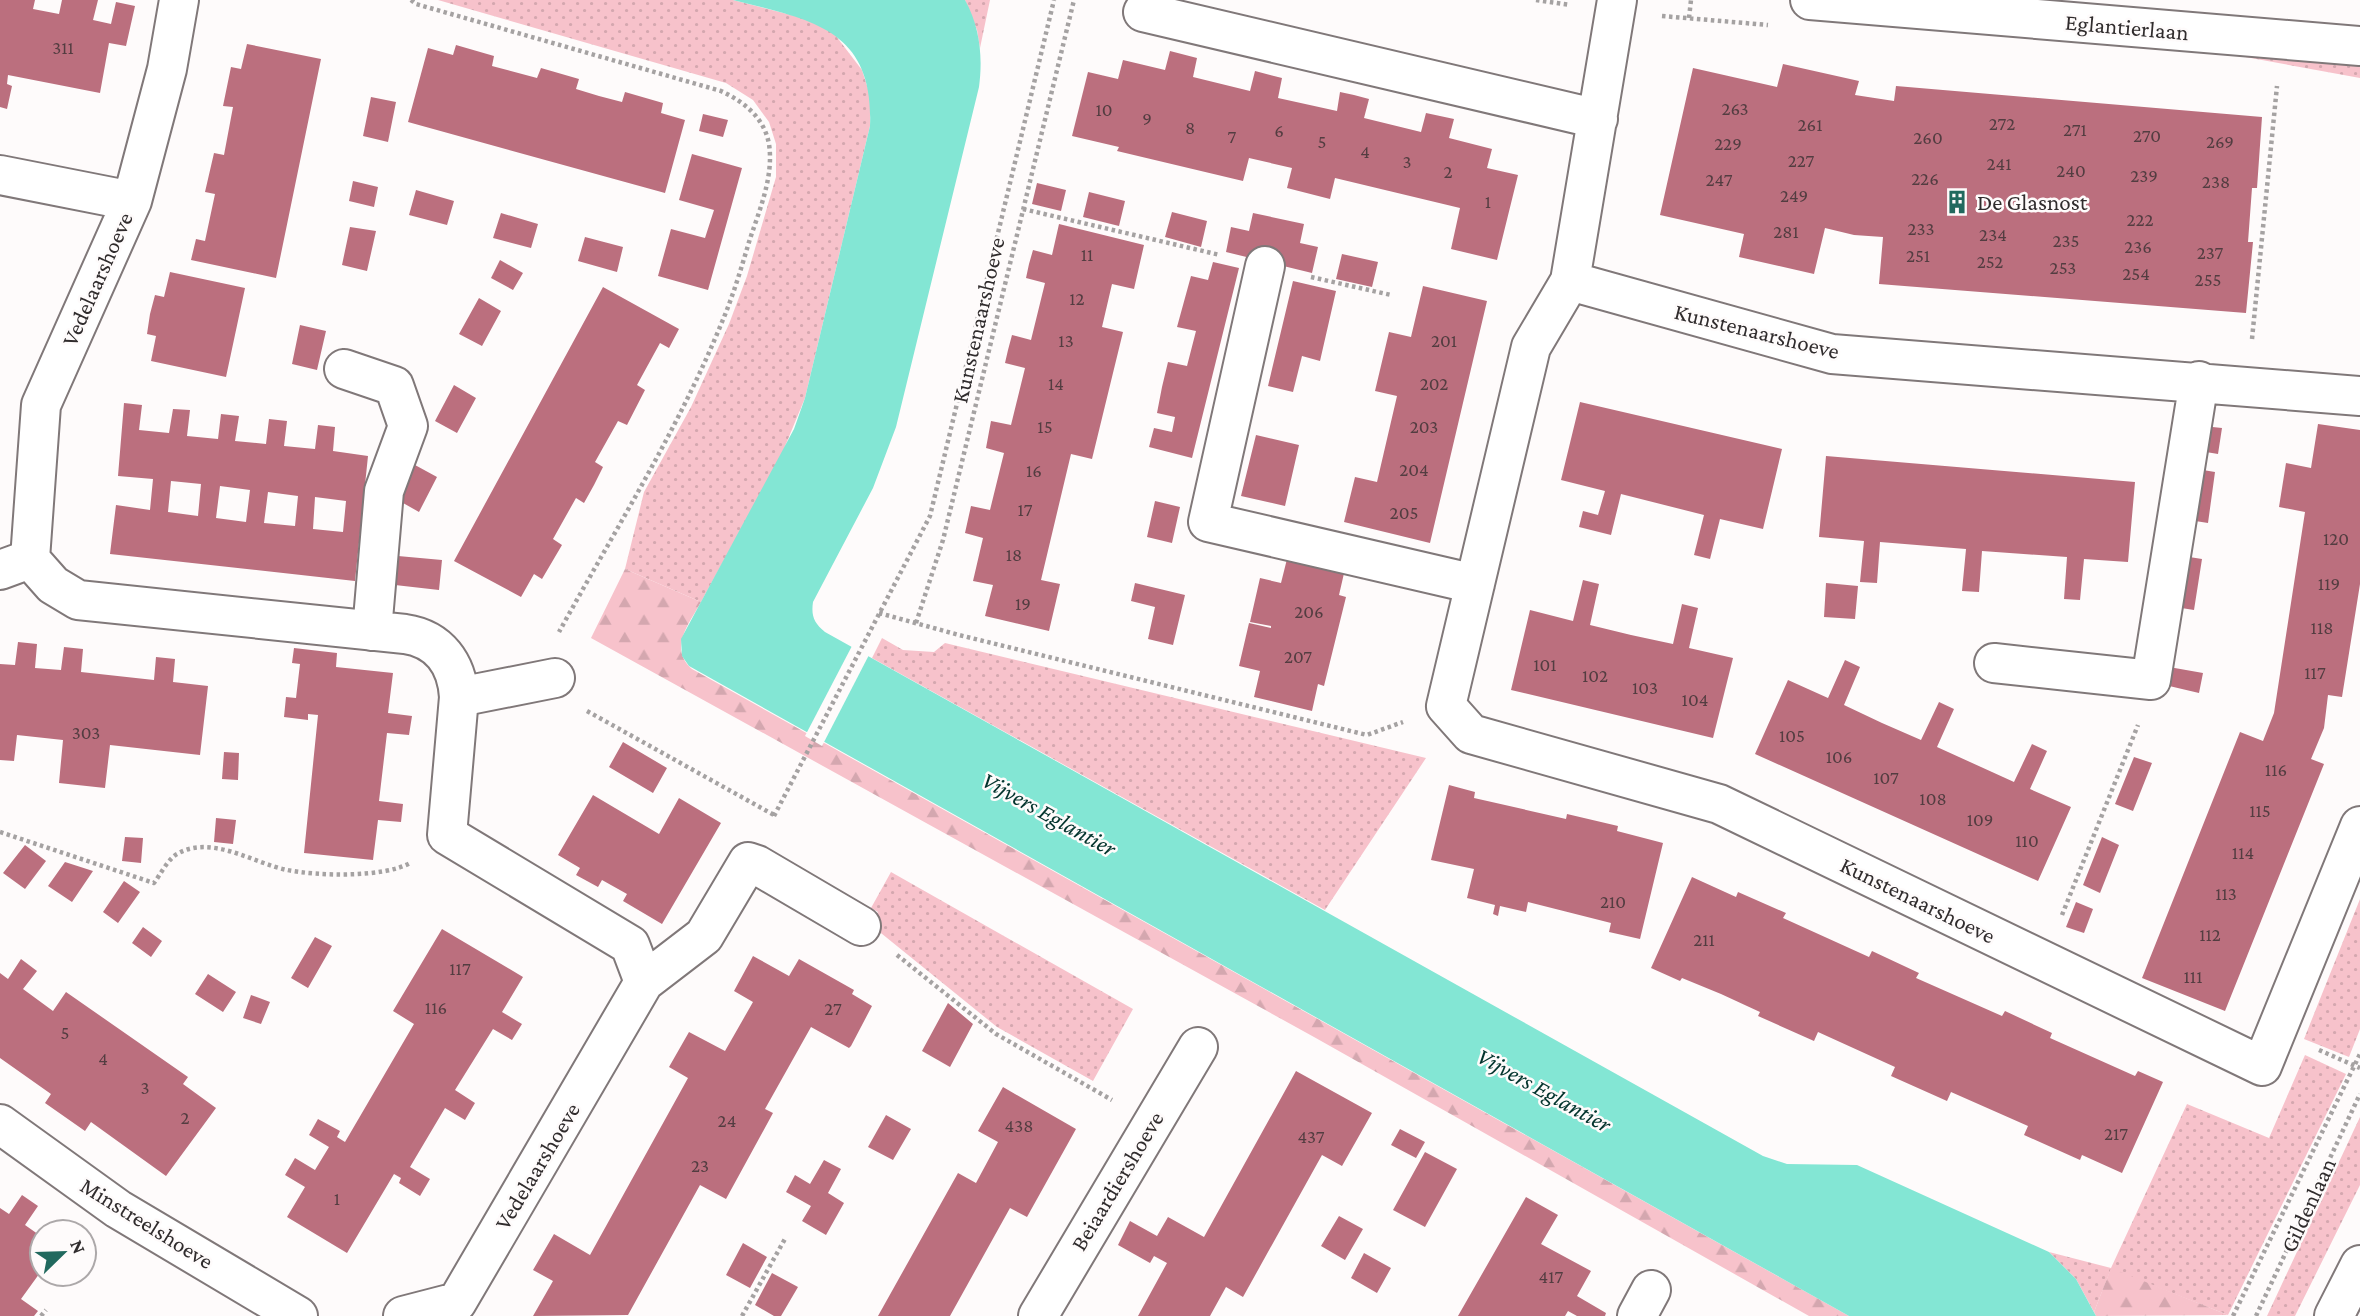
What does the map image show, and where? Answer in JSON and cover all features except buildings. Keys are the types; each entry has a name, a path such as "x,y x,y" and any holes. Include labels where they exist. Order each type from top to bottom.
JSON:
{"street":[{"name":"Vedelaarshoeve","path":"179,0 167,69 132,201 41,405 15,564 78,600 425,638 452,664 458,684 447,835"},
{"path":"1446,706 1531,346 1570,281 1617,0"},
{"name":"Eglantierlaan","path":"1810,0 2360,46"},
{"path":"1143,12 1598,119"},
{"path":"0,175 132,201"},
{"path":"1265,266 1208,522 1475,584"},
{"name":"Kunstenaarshoeve","path":"1570,281 1832,354 2360,396"},
{"path":"344,369 394,386 408,426 384,491 372,631"},
{"path":"1994,663 2151,680 2199,382"},
{"path":"459,697 555,678"},
{"name":"Kunstenaarshoeve","path":"1446,706 1472,734 1719,804 2262,1066 2360,826"},
{"path":"447,835 630,945 644,982"},
{"name":"Vedelaarshoeve","path":"404,1316 467,1309 644,982 704,936 748,862 861,926"},
{"name":"Beiaardiershoeve","path":"1038,1316 1198,1047"},
{"name":"Minstreelshoeve","path":"0,1124 118,1209 298,1316"},
{"path":"2334,1316 2360,1265"}],"path":[{"path":"411,0 416,4 721,91 747,106 762,126 769,146 769,175 722,322 684,405 555,640 550,658 555,678 562,692 570,700 605,723 774,816"},
{"name":"Kunstenaarshoeve","path":"778,808 930,516 1054,0"},
{"path":"916,623 943,540 1074,0"},
{"path":"1689,18 1691,0"},
{"path":"2247,385 2277,85"},
{"path":"1023,209 1391,295"},
{"path":"879,613 1367,735 1446,706"},
{"path":"2043,960 2137,728 2151,680"},
{"path":"0,832 154,884 175,855 189,849 207,848 232,852 286,870 325,874 375,872 394,870 407,865 447,835"},
{"path":"861,926 996,1034 1152,1122"},
{"path":"2233,1316 2360,1054"},
{"name":"Gildenlaan","path":"2256,1316 2360,1094"},
{"path":"742,1316 786,1237"},
{"path":"41,1316 46,1310"}],"green space":[{"path":"438,0 733,0 807,19 823,26 836,36 862,70 870,95 870,126 805,398 781,456 701,602 625,569 644,492 691,407 729,324 747,276 776,177 776,144 769,122 753,100 726,83"},
{"path":"965,0 990,0 980,48 977,30"},
{"path":"2229,54 2360,61 2360,78"},
{"path":"625,569 701,602 681,644 685,661 692,669 1849,1316 1809,1316 1314,1037 591,638"},
{"path":"882,638 903,650 934,652 945,643 1426,758 1325,910 872,658"},
{"path":"891,872 1133,1009 1093,1081 997,1027 871,925 878,912 871,908"},
{"path":"2360,899 2360,1029 2349,1057 2304,1039"},
{"path":"2305,1055 2346,1074 2228,1315 2111,1269 2094,1312 2076,1279 2049,1252 2111,1268 2187,1104 2269,1138"},
{"path":"2360,1117 2360,1185 2295,1316 2267,1316"},
{"path":"2111,1268 2228,1315 2096,1316 2094,1312"}],"water":[{"name":"Vijvers Eglantier","path":"733,0 965,0 979,42 979,87 896,427 873,488 813,602 814,619 821,629 1763,1156 1787,1164 1857,1165 2049,1252 2076,1279 2096,1316 1849,1316 689,666 682,656 681,639 794,429 805,398 870,126 868,93 861,68 849,48 832,34 811,23"}],"pier":[{"path":"853,644 870,653 822,746 805,736"}],"place":[{"name":"De Glasnost","path":"1957,202"}]}
